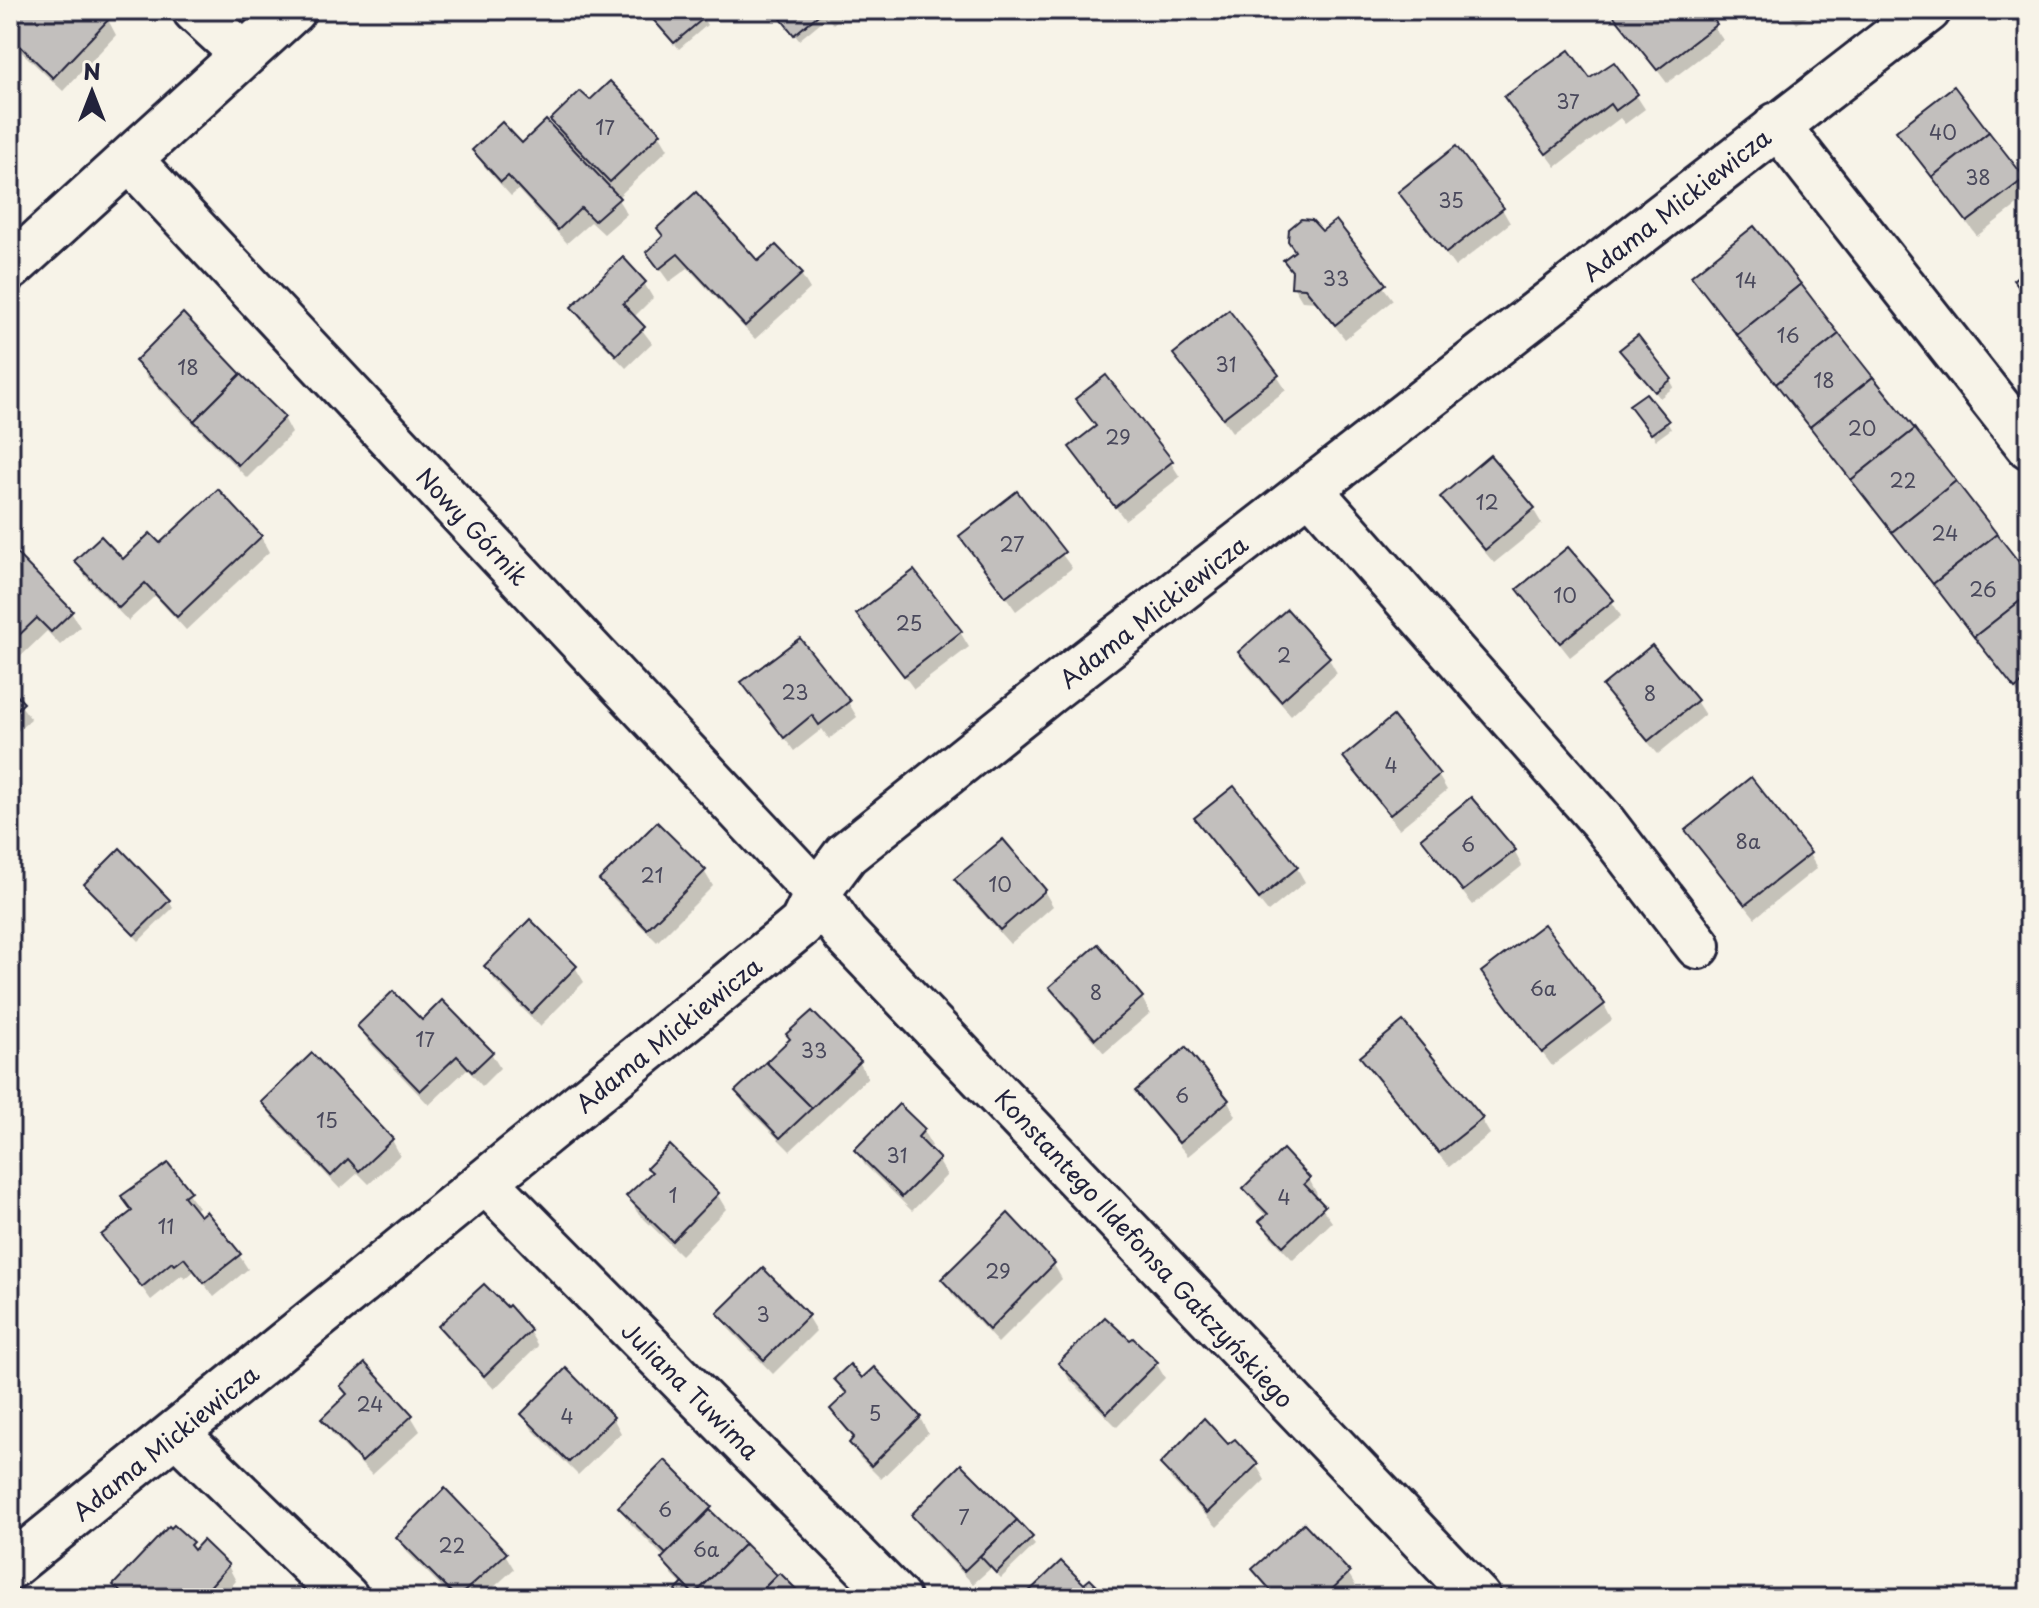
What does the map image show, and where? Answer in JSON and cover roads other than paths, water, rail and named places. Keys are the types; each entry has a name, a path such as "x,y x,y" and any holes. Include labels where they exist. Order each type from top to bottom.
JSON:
{"street":[{"path":"195,10 243,54"},
{"path":"10,268 293,10"},
{"name":"Adama Mickiewicza","path":"10,1567 802,924 817,893 846,854 1064,680 1928,10"},
{"name":"Adama Mickiewicza","path":"1777,125 2029,446"},
{"name":"Nowy Górnik","path":"130,160 817,893"},
{"path":"1310,490 1602,821 1698,946"},
{"name":"Konstantego Ildefonsa Gałczyńskiego","path":"817,893 845,934 1478,1598"},
{"name":"Juliana Tuwima","path":"486,1182 897,1598"},
{"path":"176,1433 346,1598"}]}
